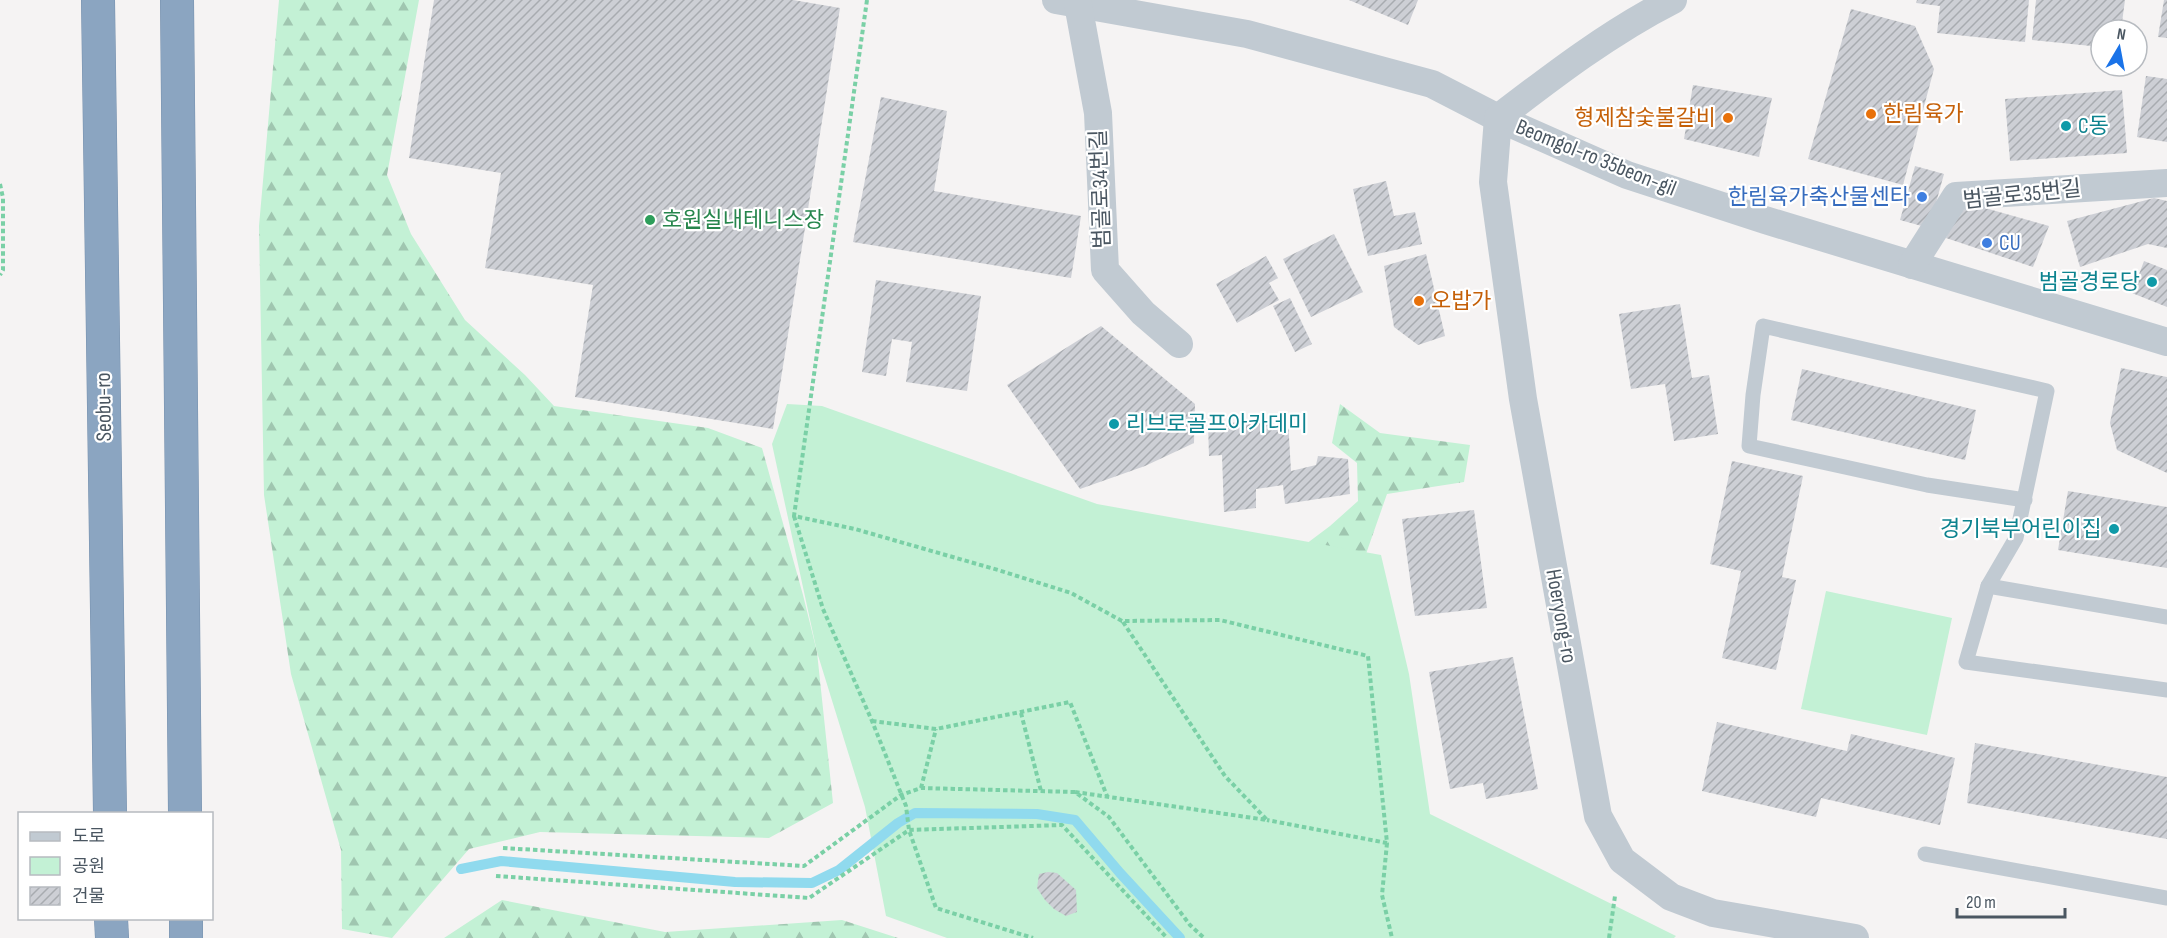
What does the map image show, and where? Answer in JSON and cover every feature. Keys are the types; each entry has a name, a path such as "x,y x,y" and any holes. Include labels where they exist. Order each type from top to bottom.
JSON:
{"highway":[{"name":"Seobu-ro","path":"98,0 110,812"},
{"path":"177,0 185,812"},
{"path":"111,920 112,938"},
{"path":"186,920 186,938"}],"street":[{"path":"1498,118 1634,20 1673,0"},
{"name":"Beomgol-ro 35beon-gil","path":"1067,2 1247,33 1432,84 1498,118 1627,175 2167,342"},
{"name":"범골로34번길","path":"1067,2 1098,113 1105,270 1143,313 1179,344"},
{"name":"Hoeryong-ro","path":"1498,118 1493,183 1523,399 1598,816 1622,860 1671,897 1713,913 1855,938"},
{"name":"범골로35번길","path":"1912,265 1956,196 2167,183"}],"lane":[{"path":"2025,500 1927,485 1749,446 1753,395 1764,326 2046,391 2025,500 2016,538 1988,586 1966,662 2167,690"},
{"path":"1988,586 2167,617"},
{"path":"1925,854 2167,898"}],"path":[{"path":"867,0 794,516 823,609 906,806 907,824 936,908 1033,938"},
{"path":"0,184 3,198 3,270 0,275"},
{"path":"794,516 855,529 998,570 1071,594 1122,621 1226,776 1267,820"},
{"path":"1122,621 1221,620 1368,656 1387,843 1382,895 1392,938"},
{"path":"872,721 936,729 1070,702 1107,796"},
{"path":"1021,713 1041,791"},
{"path":"921,788 936,729"},
{"path":"503,848 804,866 901,795 921,788 1075,792 1267,820 1387,843"},
{"path":"1075,792 1109,817 1190,926 1204,938"},
{"path":"496,876 809,898 909,830 1062,825 1167,938"}],"green space":[{"path":"279,0 419,0 387,175 411,234 465,320 525,375 554,406 708,428 762,448 817,652 833,803 769,838 540,832 469,849 392,938 342,929 341,850 291,674 264,495 259,226"},
{"path":"787,404 822,406 1097,504 1381,555 1409,674 1430,814 1676,936 1674,938 947,938 886,916 865,807 817,652 772,444"},
{"path":"1340,404 1380,433 1470,445 1464,482 1387,494 1360,571 1375,640 862,455 1286,559 1330,526 1358,501 1357,463 1332,443"},
{"path":"1826,591 1952,618 1927,735 1801,709"},
{"path":"502,900 665,932 842,920 898,938 444,938"}],"building":[{"name":"호원실내테니스장","path":"434,0 793,0 840,8 773,429 575,397 593,285 485,268 501,173 409,158"},
{"path":"1349,0 1418,0 1408,25"},
{"path":"1917,0 2029,0 2025,42 1937,33 1940,6 1916,3"},
{"path":"2036,0 2125,0 2123,18 2089,18 2089,46 2032,40"},
{"path":"2164,0 2167,0 2167,38 2158,37"},
{"name":"한림육가","path":"1851,9 1915,26 1934,69 1903,185 1808,159"},
{"path":"2146,78 2167,79 2167,142 2137,137"},
{"name":"형제참숯불갈비","path":"1693,85 1772,98 1759,157 1684,139"},
{"name":"C동","path":"2122,90 2127,153 2010,161 2005,99"},
{"path":"881,97 947,111 934,191 1081,216 1071,278 853,242"},
{"name":"한림육가축산물센타","path":"1915,166 1944,174 1929,228 1900,220"},
{"path":"1386,181 1394,216 1415,212 1422,244 1368,256 1353,189"},
{"path":"2154,198 2167,201 2167,248 2148,244 2080,267 2067,221"},
{"path":"1960,201 2049,226 2033,267 1946,238"},
{"path":"1334,234 1363,292 1311,317 1283,259"},
{"path":"1426,254 1445,336 1418,345 1394,327 1384,266"},
{"path":"1266,256 1278,278 1269,283 1279,300 1237,323 1216,284"},
{"name":"범골경로당","path":"2144,261 2167,270 2167,307 2132,293"},
{"path":"876,280 981,296 967,391 906,382 912,342 892,339 886,376 862,372"},
{"path":"1290,298 1312,344 1295,352 1273,306"},
{"path":"1680,304 1692,378 1709,375 1718,434 1674,441 1665,384 1631,389 1619,314"},
{"name":"리브로골프아카데미","path":"1101,326 1195,404 1194,443 1145,466 1080,489 1007,385"},
{"path":"2121,368 2167,377 2167,473 2117,450 2110,423"},
{"path":"1802,369 1976,410 1965,460 1791,420"},
{"path":"1288,420 1291,471 1316,465 1318,456 1348,459 1350,494 1285,504 1283,485 1256,489 1256,508 1224,512 1222,455 1209,456 1208,424"},
{"path":"1732,461 1803,476 1782,577 1796,580 1776,670 1722,658 1741,571 1710,564"},
{"name":"경기북부어린이집","path":"2068,491 2167,507 2167,568 2058,550"},
{"path":"1474,510 1487,608 1415,616 1402,519"},
{"path":"1513,657 1538,789 1486,799 1483,783 1450,789 1429,672"},
{"path":"1717,722 1847,751 1851,734 1955,758 1940,825 1821,798 1816,817 1702,791"},
{"path":"1975,743 2167,777 2167,839 1967,803"},
{"path":"1057,873 1076,890 1077,912 1066,916 1045,900 1037,888 1039,874"}],"waterway":[{"path":"461,869 501,861 735,882 812,883 839,870 898,823 915,813 1037,814 1075,820 1180,938"}],"place":[{"name":"한림육가","path":"1871,114"},
{"name":"형제참숯불갈비","path":"1728,118"},
{"name":"C동","path":"2066,126"},
{"name":"한림육가축산물센타","path":"1922,197"},
{"name":"호원실내테니스장","path":"650,220"},
{"name":"CU","path":"1987,243"},
{"name":"범골경로당","path":"2152,282"},
{"name":"오밥가","path":"1419,301"},
{"name":"리브로골프아카데미","path":"1114,424"},
{"name":"경기북부어린이집","path":"2114,529"}]}
